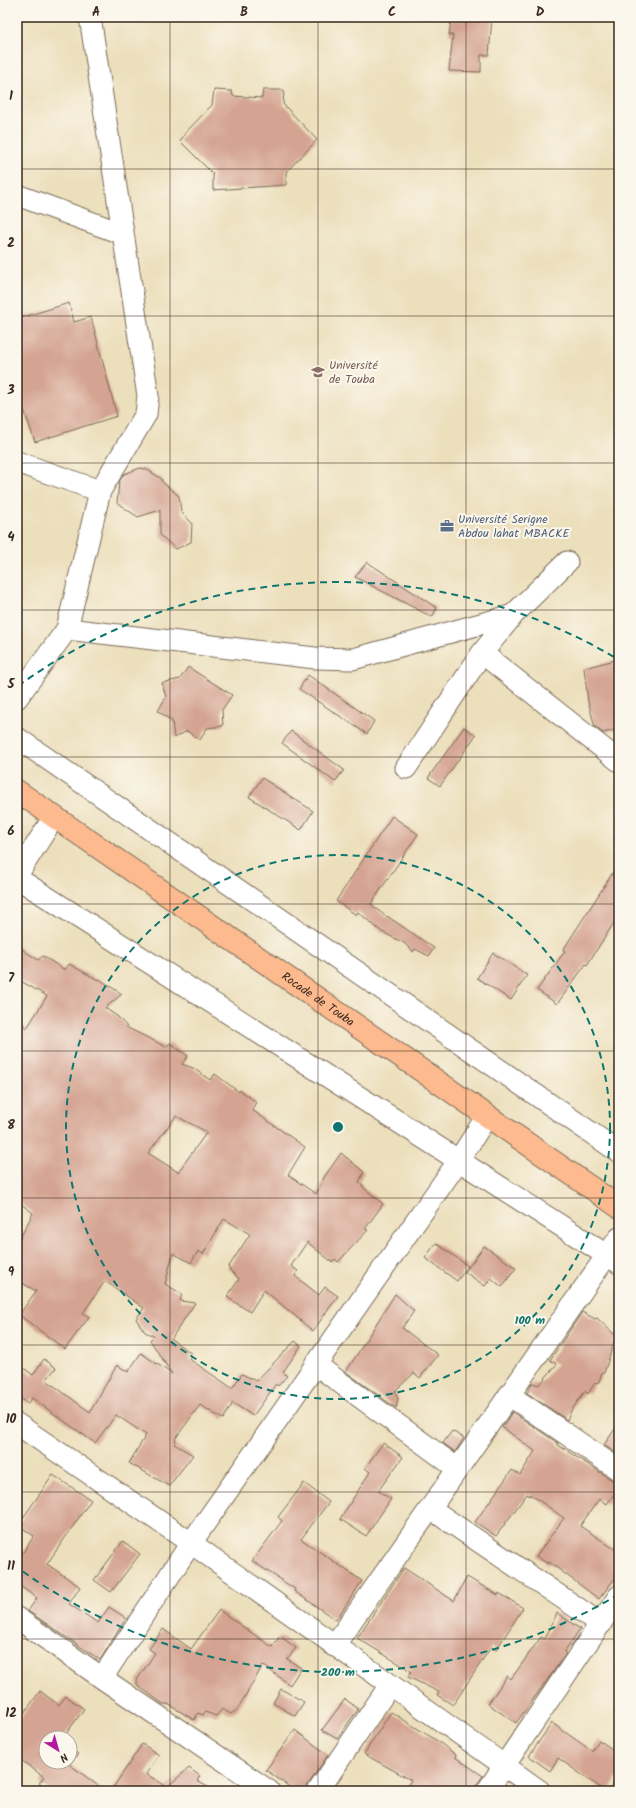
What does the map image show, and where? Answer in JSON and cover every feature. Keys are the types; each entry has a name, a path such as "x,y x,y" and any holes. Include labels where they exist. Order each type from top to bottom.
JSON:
{"main road":[{"name":"Rocade de Touba","path":"17,792 619,1207"}],"street":[{"path":"17,698 67,629 100,490 146,414 148,396 90,17"},
{"path":"17,195 123,234"},
{"path":"17,462 100,490"},
{"path":"406,768 482,653 512,615 567,562"},
{"path":"67,629 315,658 353,659 512,615"},
{"path":"482,653 619,761"},
{"path":"17,738 619,1152"},
{"path":"17,875 54,817"},
{"path":"17,878 459,1160 615,1252 509,1395 431,1509 334,1646"},
{"path":"102,1678 191,1543 459,1160 487,1116"},
{"path":"315,1364 458,1469"},
{"path":"509,1395 619,1470"},
{"path":"17,1424 191,1543 540,1791"},
{"path":"431,1509 601,1624"},
{"path":"486,1791 619,1596"},
{"path":"17,1618 102,1678 269,1791"},
{"path":"318,1791 390,1685"}],"building":[{"path":"463,17 492,17 489,55 481,55 481,72 449,71 453,35 449,35 451,20 463,20"},
{"path":"214,90 232,91 233,96 262,98 263,90 284,90 283,104 317,140 286,172 286,185 213,190 213,174 180,141 187,131 212,105"},
{"path":"69,303 74,322 91,317 117,416 35,442 17,389 17,319"},
{"path":"140,468 146,469 162,479 162,482 179,496 181,512 192,523 191,542 176,549 160,535 160,510 138,517 117,503 119,482 124,474"},
{"path":"367,562 437,608 432,617 355,577"},
{"path":"615,660 619,673 619,729 603,733 595,727 588,701 584,668"},
{"path":"188,667 232,695 222,710 223,726 207,728 200,740 187,731 174,738 172,721 158,711 166,697 162,683 180,679"},
{"path":"308,675 374,721 367,734 299,689"},
{"path":"464,727 476,735 440,786 428,778"},
{"path":"291,731 344,770 335,782 282,743"},
{"path":"262,778 313,811 301,830 249,797"},
{"path":"392,816 418,834 371,904 386,917 387,916 434,948 429,956 415,949 413,952 404,943 382,932 358,912 356,915 336,901"},
{"path":"619,863 619,915 587,965 586,964 557,1004 537,990 565,951 563,950"},
{"path":"17,946 38,960 43,956 65,970 69,964 98,980 99,979 122,994 105,1008 118,1017 128,1028 166,1047 170,1043 188,1056 182,1064 193,1068 210,1080 215,1074 239,1092 240,1090 256,1102 252,1110 305,1147 288,1175 316,1194 325,1176 341,1153 364,1172 359,1182 383,1204 365,1229 368,1230 338,1262 335,1259 332,1262 307,1242 291,1266 298,1271 295,1276 319,1295 325,1287 338,1296 313,1331 264,1290 250,1312 227,1297 239,1279 228,1268 250,1234 224,1219 203,1254 198,1251 191,1263 173,1253 165,1284 182,1294 180,1301 195,1303 171,1339 192,1354 189,1359 232,1388 242,1374 256,1381 295,1341 301,1346 283,1372 287,1376 278,1386 276,1384 253,1416 233,1403 223,1419 200,1405 175,1439 174,1444 193,1455 169,1486 129,1463 146,1435 116,1415 95,1443 32,1398 28,1404 18,1396 22,1390 17,1386 17,1363 33,1375 44,1359 56,1368 46,1380 90,1412 117,1365 128,1372 141,1353 172,1374 150,1340 154,1336 145,1332 136,1319 144,1308 105,1281 83,1313 89,1317 65,1349 19,1315 36,1291 17,1280 17,1244 33,1213 17,1201 17,1020 27,1028 47,996 17,979","holes":["176,1116 207,1132 178,1172 148,1153"]},
{"path":"493,953 527,975 511,1000 477,978"},
{"path":"436,1243 468,1266 457,1281 425,1258"},
{"path":"484,1246 516,1268 502,1287 491,1278 485,1286 465,1272"},
{"path":"395,1294 414,1311 402,1328 438,1355 420,1378 414,1373 395,1391 398,1399 396,1408 346,1372"},
{"path":"582,1312 595,1319 597,1318 616,1336 604,1373 602,1372 599,1382 595,1383 588,1394 585,1391 571,1411 567,1420 527,1393 532,1383 539,1385 557,1364 550,1360"},
{"path":"512,1412 558,1443 558,1445 612,1480 619,1482 619,1487 607,1504 599,1499 580,1526 619,1552 619,1573 599,1599 549,1562 548,1564 536,1556 564,1518 530,1494 530,1496 527,1494 496,1536 475,1522 512,1470 520,1475 535,1451 502,1427"},
{"path":"619,1423 619,1455 604,1445"},
{"path":"452,1431 464,1438 455,1452 443,1443"},
{"path":"383,1443 403,1457 378,1491 391,1499 366,1536 340,1519 370,1472 365,1468"},
{"path":"53,1475 91,1500 47,1564 80,1587 69,1604 98,1623 109,1607 126,1618 100,1660 28,1611 37,1598 17,1584 17,1561 34,1536 18,1525"},
{"path":"304,1483 329,1502 301,1539 362,1581 336,1620 294,1591 295,1589 252,1561 282,1521 278,1517"},
{"path":"123,1541 140,1554 111,1592 94,1580"},
{"path":"404,1568 454,1601 467,1577 498,1595 499,1593 523,1608 496,1650 491,1647 453,1705 437,1695 439,1692 408,1677 411,1671 357,1638"},
{"path":"219,1610 272,1647 280,1636 296,1648 287,1659 301,1668 290,1685 263,1665 237,1710 231,1714 222,1709 216,1716 205,1712 203,1715 198,1713 194,1720 168,1704 163,1704 137,1685 137,1680 155,1653 149,1649 163,1629 191,1649"},
{"path":"557,1613 580,1629 564,1652 566,1654 516,1723 488,1704 507,1676 511,1679 541,1637 545,1639"},
{"path":"281,1689 304,1702 295,1716 273,1703"},
{"path":"40,1691 59,1705 66,1696 84,1709 69,1730 38,1730 38,1770 77,1770 105,1791 51,1791 39,1783 44,1777 17,1757 17,1723"},
{"path":"345,1699 358,1709 337,1739 322,1730"},
{"path":"391,1712 439,1742 456,1755 455,1757 483,1776 477,1784 475,1791 404,1791 411,1780 364,1754"},
{"path":"552,1723 592,1751 599,1740 619,1754 619,1775 608,1791 605,1791 558,1758 550,1771 529,1756"},
{"path":"295,1730 328,1755 304,1791 295,1791 266,1770"},
{"path":"142,1744 159,1755 146,1774 167,1787 189,1768 200,1776 197,1781 215,1791 111,1791"}],"place":[{"name":"Université de Touba","path":"318,372"},
{"name":"Université Serigne Abdou lahat MBACKE","path":"447,526"}]}
